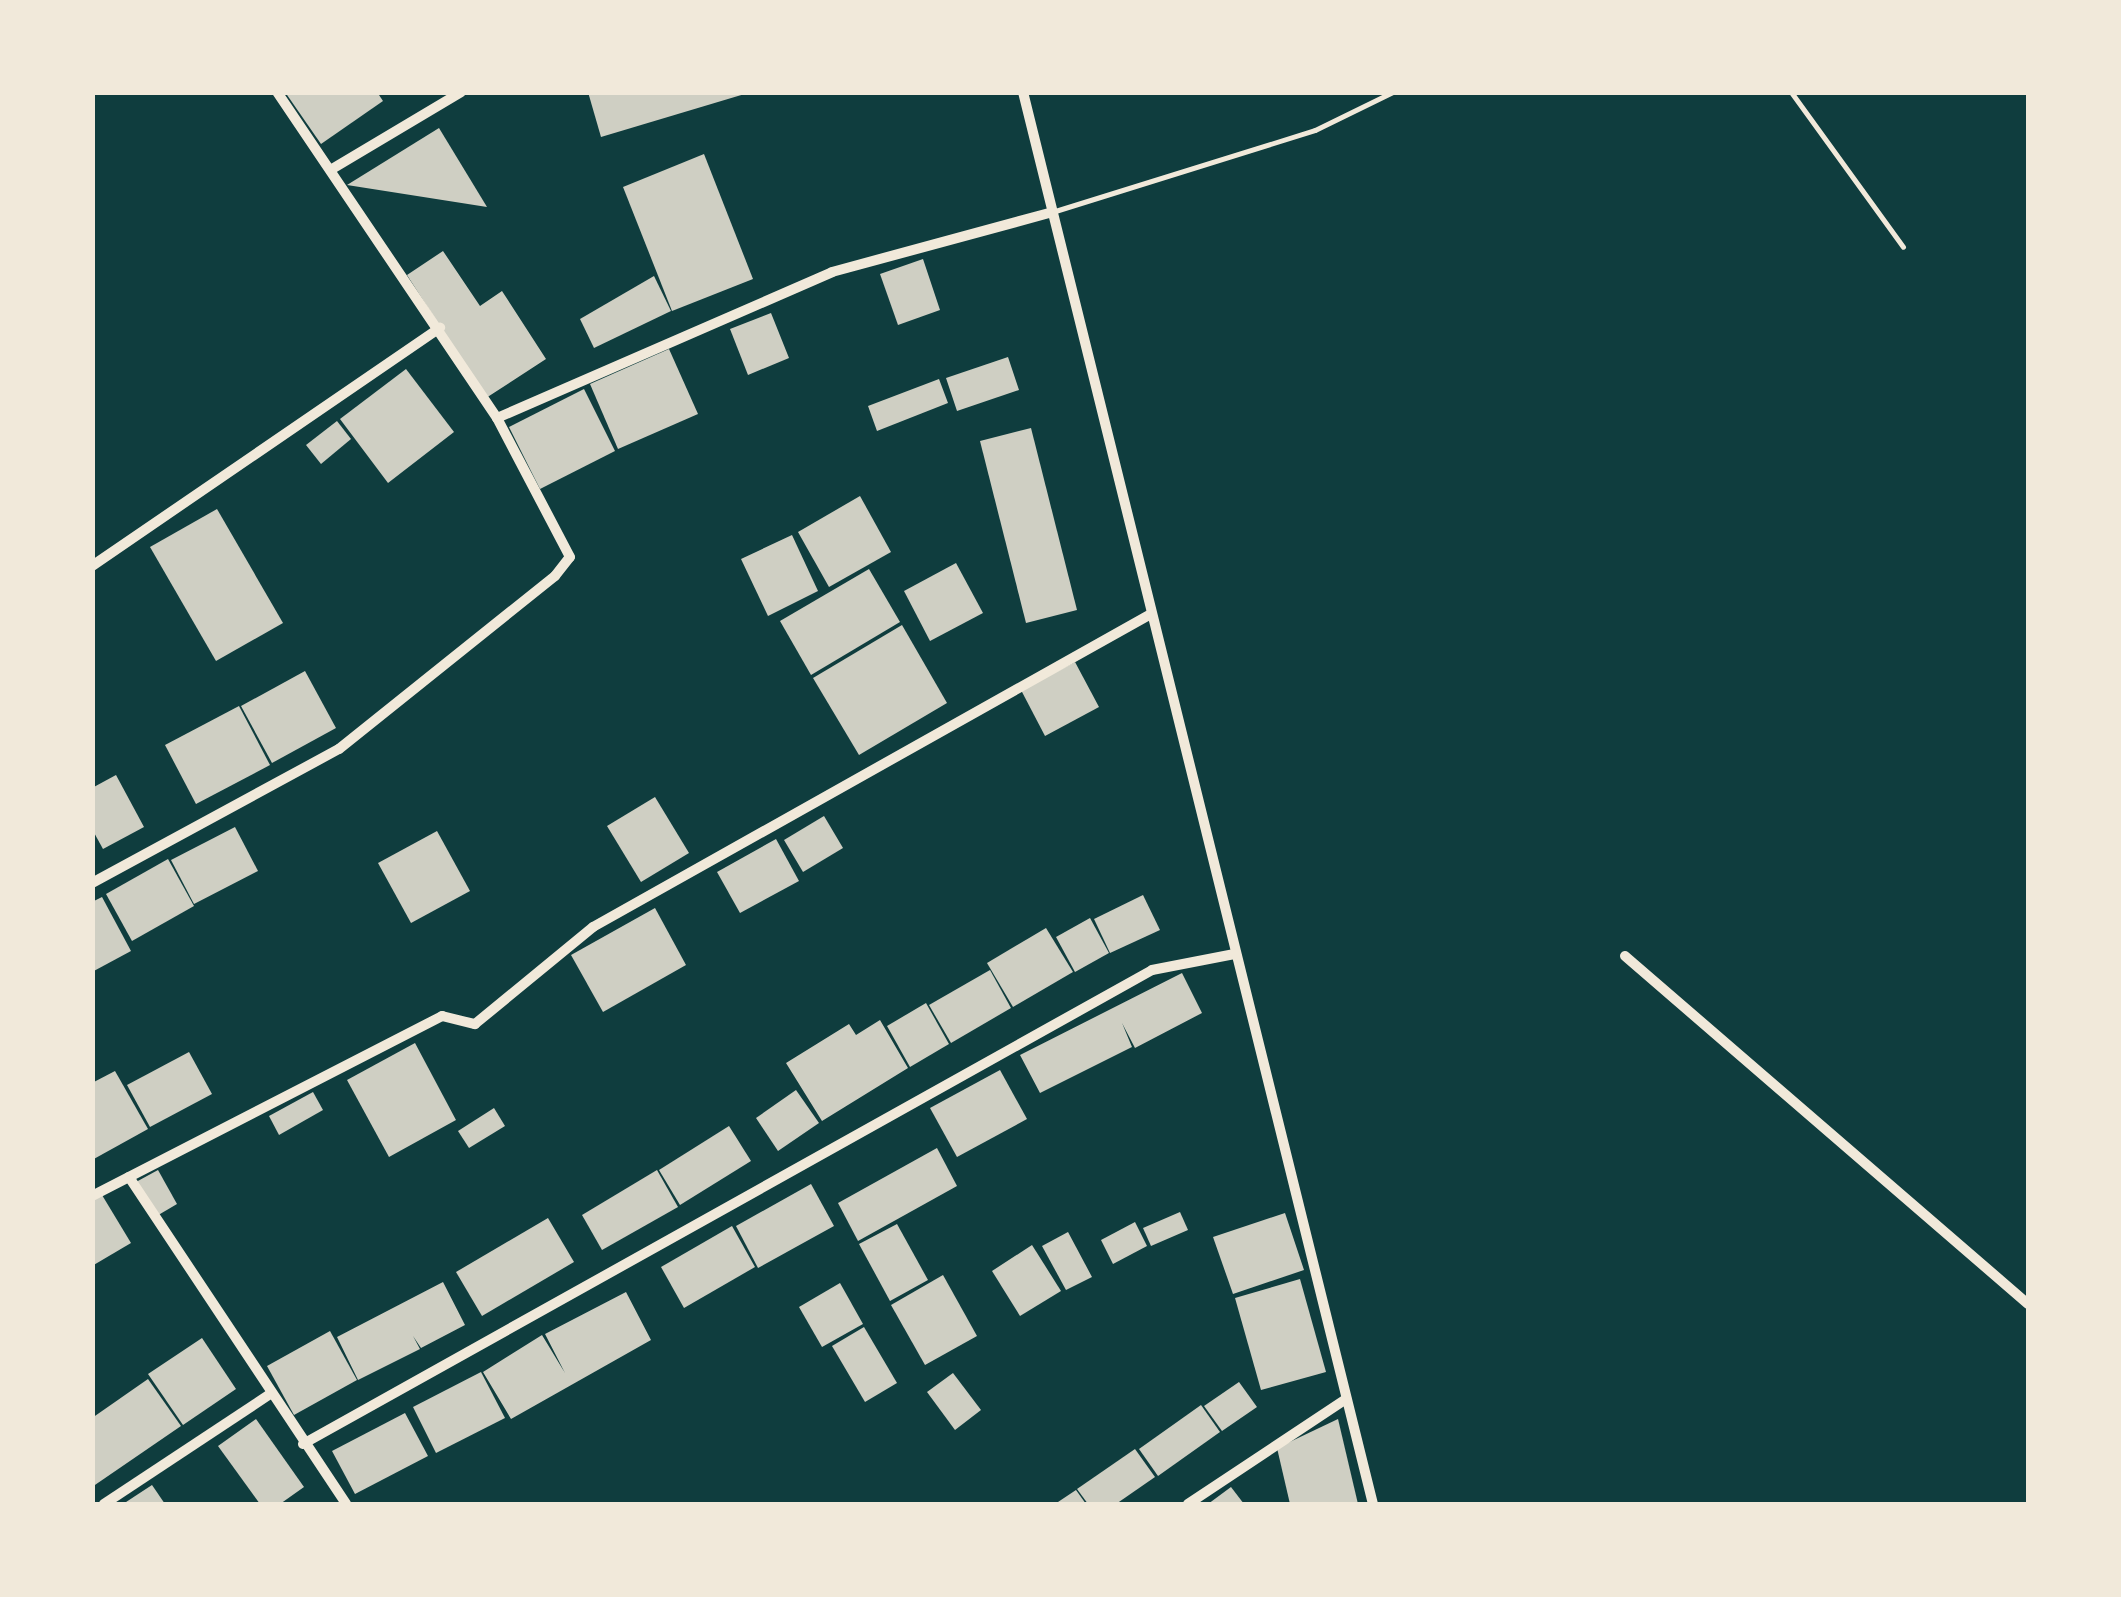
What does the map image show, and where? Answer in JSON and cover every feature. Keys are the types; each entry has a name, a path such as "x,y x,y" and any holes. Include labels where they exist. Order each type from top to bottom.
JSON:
{"street":[{"path":"92,882 339,749 556,576 570,557 566,539 497,418 440,328 277,92"},
{"path":"332,169 461,92"},
{"path":"1023,92 1049,213 1373,1504"},
{"path":"497,418 832,272 1049,213"},
{"path":"92,566 440,328"},
{"path":"92,1196 442,1016 476,1024 593,928 1149,616"},
{"path":"303,1444 1152,970 1234,954"},
{"path":"1626,956 2028,1304"},
{"path":"128,1178 346,1504"},
{"path":"104,1504 270,1394"},
{"path":"1188,1504 1346,1398"}],"lane":[{"path":"1049,213 1314,130 1394,92"},
{"path":"1791,92 1903,247"}],"building":[{"path":"285,92 377,92 383,101 321,144"},
{"path":"588,92 748,92 748,93 601,137"},
{"path":"439,128 487,207 347,185"},
{"path":"704,154 753,279 672,311 623,187"},
{"path":"443,251 480,306 502,291 546,359 486,398 407,275"},
{"path":"923,259 940,310 898,325 880,274"},
{"path":"654,276 671,311 594,348 580,319"},
{"path":"771,313 789,358 748,375 730,329"},
{"path":"669,349 698,414 618,449 590,384"},
{"path":"1008,357 1019,390 957,411 946,378"},
{"path":"406,369 454,432 388,483 340,419"},
{"path":"939,379 948,403 877,431 868,406"},
{"path":"584,389 615,451 540,489 509,427"},
{"path":"337,421 351,439 321,464 306,445"},
{"path":"1031,428 1077,610 1026,623 980,441"},
{"path":"860,496 891,552 829,587 798,532"},
{"path":"217,509 283,623 216,661 150,547"},
{"path":"792,535 818,591 768,616 741,559"},
{"path":"956,563 983,613 930,641 904,591"},
{"path":"869,569 900,622 811,675 780,621"},
{"path":"902,625 947,703 859,755 813,678"},
{"path":"1075,662 1099,707 1045,736 1021,690"},
{"path":"305,671 336,728 272,763 241,706"},
{"path":"239,706 270,765 196,804 165,745"},
{"path":"116,775 144,827 103,849 92,829 92,788"},
{"path":"655,797 689,853 641,882 607,826"},
{"path":"824,816 843,848 803,872 784,840"},
{"path":"235,827 258,871 194,904 171,860"},
{"path":"437,831 470,891 411,923 378,863"},
{"path":"776,839 799,881 740,913 717,872"},
{"path":"168,859 194,906 132,941 106,894"},
{"path":"1143,895 1160,930 1110,953 1094,919"},
{"path":"102,897 131,951 92,972 92,902"},
{"path":"655,908 686,965 603,1012 571,955"},
{"path":"1090,918 1109,953 1075,972 1056,937"},
{"path":"1046,928 1073,972 1013,1007 987,963"},
{"path":"990,970 1011,1008 951,1043 929,1005"},
{"path":"1182,973 1202,1013 1135,1048 1122,1023 1132,1047 1040,1093 1020,1055"},
{"path":"926,1003 949,1044 910,1067 887,1026"},
{"path":"880,1020 908,1068 822,1121 786,1063 849,1024 856,1035"},
{"path":"415,1043 456,1120 389,1157 347,1080"},
{"path":"189,1052 212,1094 150,1127 127,1085"},
{"path":"1000,1070 1027,1119 957,1157 930,1108"},
{"path":"115,1071 148,1129 92,1160 92,1083"},
{"path":"796,1090 819,1123 778,1151 756,1118"},
{"path":"313,1092 323,1110 279,1135 269,1116"},
{"path":"494,1108 505,1126 469,1148 458,1131"},
{"path":"729,1126 751,1161 680,1205 659,1170"},
{"path":"937,1148 957,1186 858,1241 838,1203"},
{"path":"158,1170 177,1204 155,1217 136,1182"},
{"path":"657,1170 678,1207 602,1250 582,1215"},
{"path":"811,1184 834,1226 758,1268 736,1226"},
{"path":"102,1195 131,1243 92,1266 92,1201"},
{"path":"1180,1212 1188,1230 1151,1246 1143,1228"},
{"path":"1285,1213 1304,1270 1233,1294 1213,1237"},
{"path":"548,1218 574,1262 482,1316 456,1272"},
{"path":"1135,1222 1147,1246 1113,1264 1101,1240"},
{"path":"897,1224 928,1280 890,1301 859,1244"},
{"path":"732,1226 755,1267 684,1308 661,1267"},
{"path":"1068,1232 1092,1277 1066,1290 1042,1246"},
{"path":"1032,1245 1061,1291 1020,1316 992,1271"},
{"path":"943,1275 977,1336 925,1365 891,1305"},
{"path":"1300,1279 1326,1372 1261,1390 1235,1298"},
{"path":"443,1282 465,1325 421,1348 413,1336 420,1349 358,1380 337,1337"},
{"path":"840,1283 863,1324 822,1347 799,1307"},
{"path":"626,1292 651,1340 511,1419 483,1372 542,1335 565,1373 545,1334"},
{"path":"864,1327 897,1383 865,1402 832,1346"},
{"path":"330,1331 357,1380 294,1415 267,1366"},
{"path":"202,1338 236,1389 183,1425 148,1374"},
{"path":"481,1372 505,1418 436,1453 413,1407"},
{"path":"953,1373 981,1410 955,1430 927,1392"},
{"path":"148,1379 181,1426 92,1487 92,1418"},
{"path":"1239,1382 1257,1407 1222,1431 1204,1406"},
{"path":"1201,1405 1220,1432 1158,1476 1139,1449"},
{"path":"405,1413 428,1456 355,1494 332,1451"},
{"path":"256,1419 304,1487 280,1504 260,1504 218,1446"},
{"path":"1338,1419 1358,1504 1290,1504 1277,1448"},
{"path":"1135,1449 1155,1477 1116,1504 1088,1504 1077,1489"},
{"path":"152,1485 165,1504 123,1504"},
{"path":"1231,1487 1244,1504 1208,1504"},
{"path":"1076,1490 1086,1504 1055,1504"}]}
